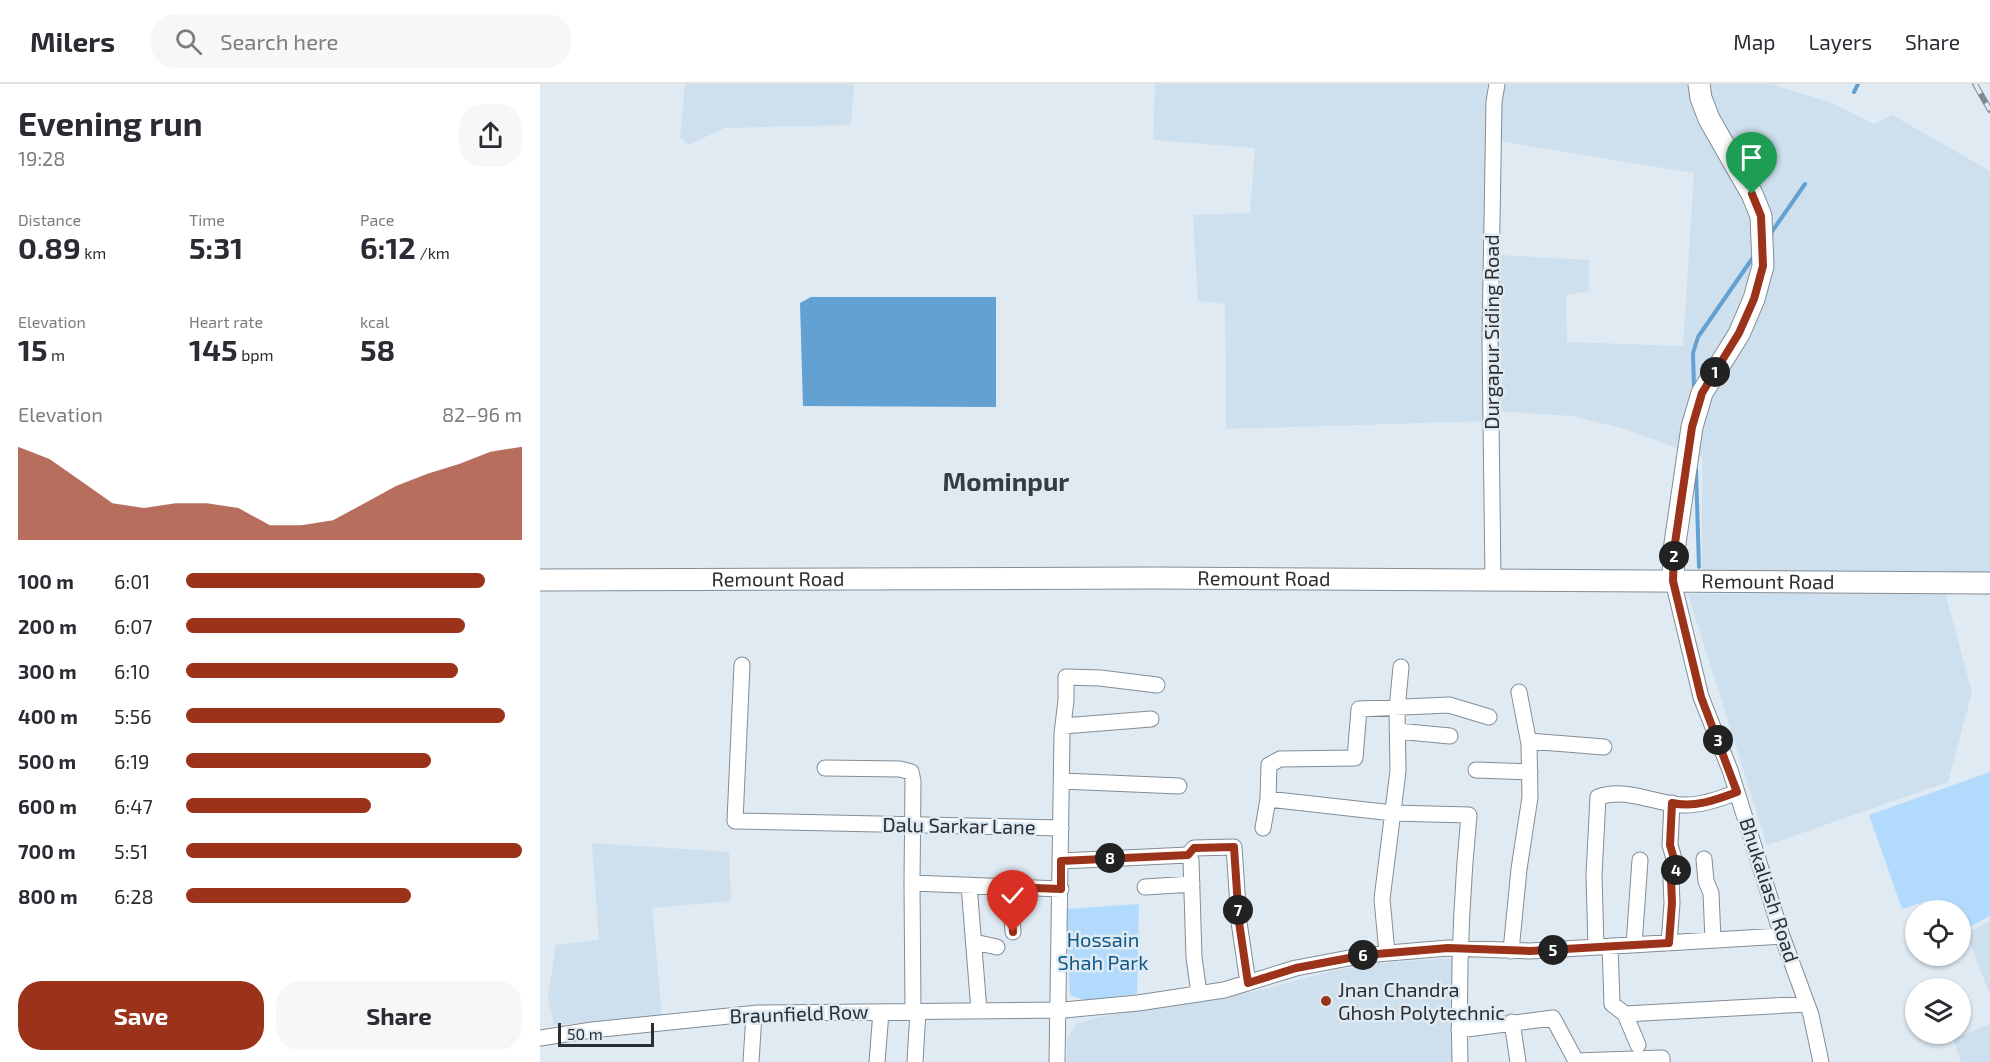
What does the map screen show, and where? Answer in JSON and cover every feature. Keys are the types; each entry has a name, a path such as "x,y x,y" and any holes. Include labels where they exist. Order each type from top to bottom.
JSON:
{"street":[{"name":"Durgapur Siding Road","path":"1493,580 1490,340 1494,102 1497,84"},
{"path":"1673,581 1674,550 1692,427 1702,393 1739,333 1754,299 1763,266 1761,216 1752,194 1709,119 1701,98 1699,84"},
{"name":"Remount Road","path":"540,580 1130,578 1990,582"},
{"name":"Bhukaliash Road","path":"1673,581 1701,697 1737,792 1782,936 1813,1022 1821,1062"},
{"name":"Dalu Sarkar Lane","path":"742,665 735,821 1061,828"},
{"path":"1387,953 1382,899 1398,771 1397,731 1401,667"},
{"path":"1057,1062 1063,726 1066,677 1101,678 1157,685"},
{"path":"1511,951 1519,869 1530,796 1529,741 1519,692"},
{"path":"1263,828 1268,799 1269,765 1280,759 1355,758 1359,710 1398,706 1449,705 1489,717"},
{"path":"1063,726 1151,719"},
{"path":"1397,731 1450,736"},
{"path":"1529,741 1604,747"},
{"path":"825,768 900,768 911,772 913,781 911,825 915,1062"},
{"path":"1476,770 1530,772"},
{"path":"1062,781 1179,786"},
{"path":"1638,1045 1625,1014 1612,1004 1594,875 1598,797 1607,794 1644,796 1682,805 1712,801 1737,792"},
{"path":"1268,799 1393,813 1469,816 1463,876 1460,949 1460,1062"},
{"path":"1669,943 1671,879 1677,869 1670,845 1672,803"},
{"path":"1061,861 1188,855 1194,848 1234,847 1239,922 1248,983"},
{"path":"1188,855 1191,860 1194,957 1199,994"},
{"path":"1704,859 1706,881 1711,893 1713,940"},
{"path":"1635,945 1640,860"},
{"path":"912,883 1061,889"},
{"path":"1144,887 1192,884"},
{"path":"969,885 979,1011"},
{"path":"1010,887 1013,932"},
{"name":"Braunfield Row","path":"540,1038 614,1027 754,1014 1059,1010 1138,1003 1224,990 1296,968 1387,953 1460,949 1511,951 1782,936"},
{"path":"974,942 998,947"},
{"path":"1625,1014 1806,1004"},
{"path":"877,1062 881,1012"},
{"path":"751,1062 754,1014"},
{"path":"1460,1030 1553,1018 1576,1061 1662,1058 1662,1062"},
{"path":"1512,1022 1518,1062"}],"shaded area":[{"path":"685,84 854,84 851,125 724,128 689,145 680,138"},
{"path":"1155,84 1490,84 1485,158 1486,421 1226,429 1225,304 1198,301 1193,215 1250,213 1255,148 1153,140"},
{"path":"1504,84 1771,84 1832,103 1874,124 1892,115 1990,171 1990,578 1702,574 1702,457 1622,428 1572,416 1495,411 1498,255 1589,260 1589,291 1566,295 1567,342 1683,346 1694,173 1498,141"},
{"path":"811,297 996,297 996,407 803,406 800,303"},
{"path":"1945,593 1972,692 1948,782 1767,845 1688,594"},
{"path":"592,843 729,852 731,901 652,908 662,1016 554,1025 548,997 556,945 599,940"},
{"path":"1990,921 1990,995 1971,946 1971,930"},
{"name":"Jnan Chandra Ghosh Polytechnic","path":"1453,958 1454,1062 1067,1062 1067,1038 1077,1024 1098,1017 1262,990 1331,971 1372,964"},
{"path":"1990,1024 1990,1062 1961,1062 1955,1044 1971,1044 1971,1032"}],"green space":[{"path":"1990,772 1990,916 1971,926 1971,900 1905,900 1905,908 1902,909 1869,815"},
{"name":"Hossain Shah Park","path":"1139,904 1137,994 1086,1001 1070,995 1066,909"}],"waterway":[{"path":"1854,92 1858,84"},
{"path":"1771,233 1805,184"},
{"path":"1694,389 1693,353 1698,337 1754,256"},
{"path":"1696,469 1699,567"}],"railway":[{"path":"1975,84 1990,110"}],"place":[{"name":"Jnan Chandra Ghosh Polytechnic","path":"1326,1001"}],"district":[{"name":"Mominpur","path":"1006,482"}],"route":[{"path":"1013,932 1010,887 1061,889 1061,861 1188,855 1194,848 1234,847 1239,922 1248,983 1296,968 1365,955 1448,948 1530,951 1669,943 1671,879 1677,869 1670,845 1672,803 1682,805 1712,801 1737,792 1701,697 1673,581 1674,550 1692,427 1702,393 1739,333 1754,299 1763,266 1761,216 1752,194"}]}
